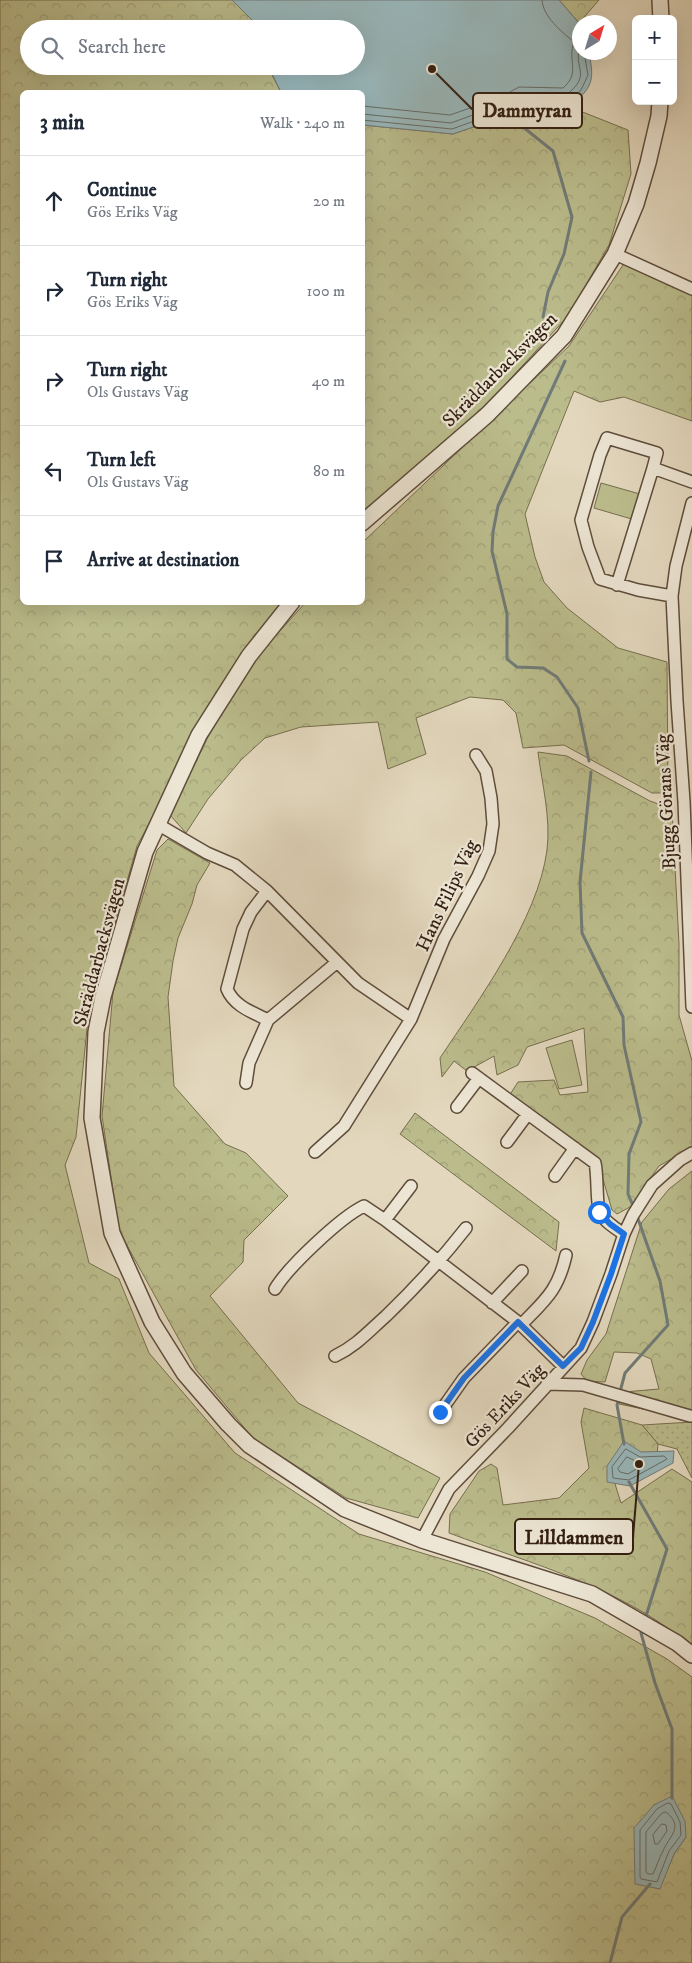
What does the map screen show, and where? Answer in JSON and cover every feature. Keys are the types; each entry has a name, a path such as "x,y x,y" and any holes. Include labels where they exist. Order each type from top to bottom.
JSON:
{"street":[{"path":"660,0 661,15"},
{"name":"Skräddarbacksvägen","path":"365,520 487,415 564,336 615,254 636,204 648,163 660,105"},
{"path":"615,254 692,288"},
{"path":"617,585 657,453 607,438 600,455 581,520 588,547 600,579 617,585 672,596"},
{"path":"653,468 692,482"},
{"name":"Bjugg Görans Väg","path":"692,503 688,529 676,566 672,596 692,1007"},
{"name":"Skräddarbacksvägen","path":"290,605 249,656 199,736 143,861 103,997 96,1032 92,1118 112,1233 156,1330 184,1373 249,1445 345,1509 422,1540 592,1594 678,1643 692,1655"},
{"name":"Hans Filips Väg","path":"315,1152 344,1126 411,1019 444,939 478,876 489,851 493,824 491,798 486,771 476,755"},
{"path":"159,825 207,853 235,865 267,891 297,920 336,963 358,983 411,1019"},
{"path":"267,891 251,912 243,929 227,989 230,997 236,1003 268,1020"},
{"path":"246,1083 249,1063 268,1020 336,963"},
{"path":"457,1107 475,1076 575,1148 594,1163 598,1174 599,1212 610,1224 624,1234"},
{"path":"507,1142 527,1114"},
{"path":"555,1176 575,1148"},
{"name":"Gös Eriks Väg","path":"422,1540 449,1489 581,1348 593,1322 633,1214 652,1184 680,1160 692,1154"},
{"path":"385,1220 410,1186"},
{"path":"275,1289 283,1276 353,1212 364,1206 492,1302 519,1324 563,1366"},
{"path":"335,1356 351,1348 411,1292 440,1262 466,1228"},
{"path":"440,1412 464,1378 552,1294 562,1272 566,1256"},
{"path":"492,1302 522,1272"},
{"path":"547,1384 583,1385 690,1416"}],"green space":[{"path":"0,0 232,0 252,20 20,20 20,75 272,75 280,90 20,90 20,605 286,605 231,671 137,846 88,1019 76,1137 65,1165 89,1263 119,1279 149,1353 235,1453 359,1534 485,1572 595,1618 667,1659 692,1677 692,1963 0,1963","holes":["686,1837 674,1854 659,1889 650,1886"]},
{"path":"559,0 599,0 586,15 572,15"},
{"path":"522,106 570,107 628,130 631,174 609,245 568,316 490,401 365,511 365,125 453,134 508,115"},
{"path":"625,262 692,293 692,421 624,397 600,402 574,391 525,514 535,557 544,582 567,608 618,648 667,662 668,793 652,793 564,745 523,748 516,713 503,700 470,697 416,718 426,754 388,769 378,722 301,727 265,738 241,760 208,799 186,833 170,815 208,737 255,659 303,605 365,605 365,540 569,346"},
{"path":"601,483 640,494 635,520 594,508"},
{"path":"538,752 567,756 650,801 672,809 679,944 679,1015 692,1061 692,1147 659,1166 630,1207 617,1214 612,1210 598,1162 509,1096 518,1082 554,1080 560,1095 588,1092 584,1028 527,1047 518,1065 497,1075 494,1056 467,1071 454,1061 442,1077 440,1058 488,985 519,931 532,904 541,876 547,850 548,826"},
{"path":"168,839 210,863 197,885 192,904 178,938 173,961 168,997 174,1086 225,1144 246,1153 288,1196 244,1240 243,1262 210,1296 298,1403 440,1478 418,1518 346,1498 253,1438 196,1370 119,1231 102,1116 113,992 157,850"},
{"path":"572,1040 582,1085 559,1089 546,1048"},
{"path":"415,1113 559,1222 556,1251 400,1134"},
{"path":"692,1171 692,1413 677,1416 619,1404 624,1392 659,1389 651,1359 637,1353 614,1352 605,1382 587,1381 581,1374 587,1360 606,1334 642,1222 669,1189"},
{"path":"584,1408 642,1425 658,1444 657,1455 611,1471 621,1503 672,1469 692,1482 692,1647 665,1626 607,1593 544,1567 449,1533 450,1514 479,1471 491,1464 497,1468 503,1505 559,1498 589,1468 581,1422"},
{"path":"692,1422 692,1478 677,1449 658,1444 642,1425"}],"water":[{"path":"232,0 559,0 572,15 572,60 590,60 592,71 590,83 583,94 570,107 522,106 508,115 453,134 365,125 365,90 280,90 272,75 365,75 365,20 252,20"},
{"path":"624,1441 641,1452 674,1451 673,1463 630,1486 607,1482 607,1466"},
{"path":"672,1796 685,1821 686,1837 674,1854 660,1889 635,1884 634,1828 654,1805"}],"waterway":[{"path":"508,115 553,151 572,217 564,254 548,292 543,317"},
{"path":"565,361 498,506 493,532 492,551 507,614 507,659 517,667 543,668 557,677 578,708 589,761"},
{"path":"591,772 580,882 582,933 623,1017 624,1045 641,1122 629,1154 628,1194 634,1208"},
{"path":"620,1392 625,1373 668,1325 660,1281 637,1216"},
{"path":"619,1398 617,1405 624,1444"},
{"path":"629,1482 667,1549 646,1616"},
{"path":"641,1633 655,1683 672,1729 672,1798"},
{"path":"610,1963 622,1917 650,1884"}],"place":[{"name":"Dammyran","path":"432,69"},
{"name":"Lilldammen","path":"639,1464"}],"route":[{"path":"440,1412 464,1378 518,1322 563,1366 581,1348 593,1322 624,1234 610,1224 599,1212"}]}
